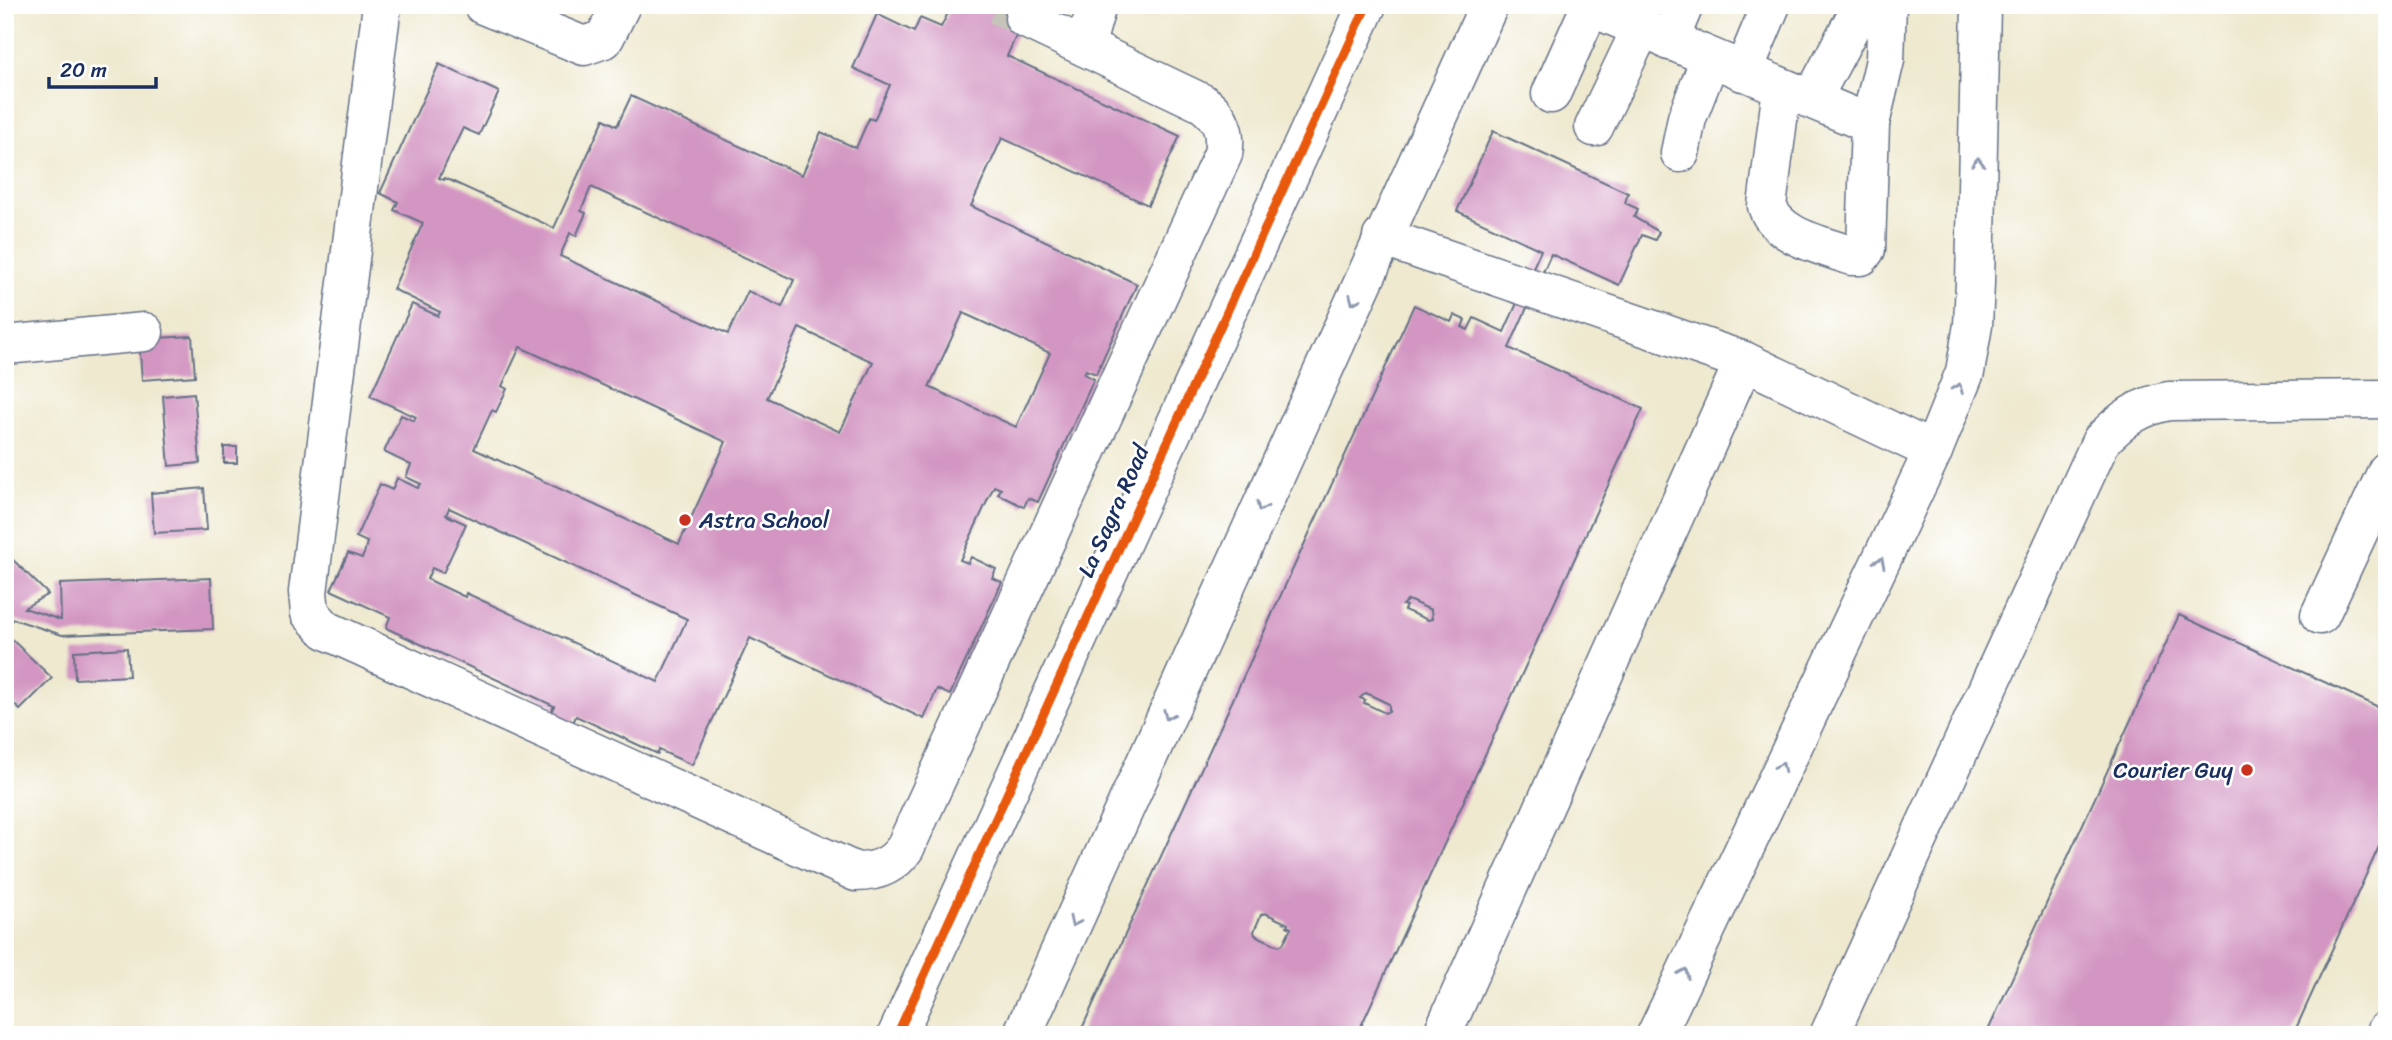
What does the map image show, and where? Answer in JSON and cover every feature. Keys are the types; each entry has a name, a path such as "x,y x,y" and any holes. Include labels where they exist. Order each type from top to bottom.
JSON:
{"street":[{"path":"382,5 308,592 310,613 326,630 856,872 883,869 905,848 1223,154 1224,131 1212,110 1024,18"},
{"path":"483,5 584,46 604,39 621,5"},
{"path":"1085,47 1097,5"},
{"name":"La Sagra Road","path":"897,1035 1367,5"},
{"path":"1022,1035 1489,5"},
{"path":"1594,127 1655,35 1684,5"},
{"path":"1680,153 1687,118 1771,5"},
{"path":"1862,5 1797,93 1767,206 1770,215 1783,230 1852,256 1861,256 1866,249 1870,124 1885,60 1887,5"},
{"path":"1656,1035 1933,451 1965,372 1973,325 1981,5"},
{"path":"1551,94 1589,6 1726,66 1870,124"},
{"path":"1382,237 1744,361 1933,451"},
{"path":"5,345 144,332"},
{"path":"1442,1035 1744,361"},
{"path":"1829,1035 2101,441 2121,420 2148,405 2169,401 2387,399"},
{"path":"2320,615 2387,471"}],"building":[{"path":"952,5 1030,5 1007,56 1180,136 1148,205 1002,138 971,206 1137,284 1096,374 1086,370 1084,374 1094,379 1038,502 1028,498 1024,507 998,494 1001,489 994,486 960,560 968,563 971,557 996,569 992,578 1002,582 950,695 937,689 924,719 750,638 692,765 659,750 658,754 576,716 572,725 550,714 554,706 386,628 390,617 331,590 348,553 362,558 364,554 367,542 356,537 380,484 392,490 397,478 418,488 421,484 406,477 411,465 384,452 401,415 414,421 416,417 370,396 412,304 438,316 440,312 393,289 423,223 394,210 398,202 380,193 439,64 499,92 479,135 463,128 439,178 445,178 554,228 604,119 617,126 631,96 802,175 821,132 856,148 869,118 874,120 890,85 853,68 877,14 914,32 920,18 941,27","holes":["591,187 794,280 782,307 748,291 728,334 560,256 570,233 576,236 586,213 581,211","963,313 1050,353 1016,427 929,387","799,328 873,362 840,432 767,398","520,347 726,442 679,544 474,449 492,410 496,412 507,389 502,386","449,508 687,619 658,682 466,593 465,597 427,579 432,568 443,573 466,524 446,515"]},
{"path":"1493,131 1628,193 1625,203 1638,209 1634,217 1659,232 1655,240 1642,235 1619,285 1551,254 1509,348 1643,409 1357,1035 1224,1035 1212,1029 1207,1035 1079,1035 1414,305 1451,322 1454,315 1465,320 1462,327 1468,330 1474,318 1504,332 1541,250 1457,211","holes":["1408,600 1431,610 1432,619 1428,620 1404,610 1406,606 1402,605","1366,693 1389,704 1389,711 1385,713 1364,703 1365,700 1360,698","1265,913 1288,924 1291,928 1283,944 1279,946 1255,935 1254,931 1261,915"]},
{"path":"192,336 195,376 142,380 139,339"},
{"path":"194,393 200,463 169,466 163,396"},
{"path":"224,447 237,447 237,463 224,463"},
{"path":"204,488 207,530 154,533 151,493"},
{"path":"5,552 48,594 24,608 61,620 60,584 211,578 213,629 62,635 13,619 5,628"},
{"name":"Courier Guy","path":"2179,615 2387,711 2387,829 2293,1035 1986,1035"},
{"path":"5,633 52,678 20,710 5,695"},
{"path":"127,648 129,676 75,679 74,651"}],"tunnel":[{"path":"997,5 1024,18"}],"cycle path":[{"path":"897,1035 1367,5"}],"place":[{"name":"Astra School","path":"685,520"},
{"name":"Courier Guy","path":"2247,770"}]}
